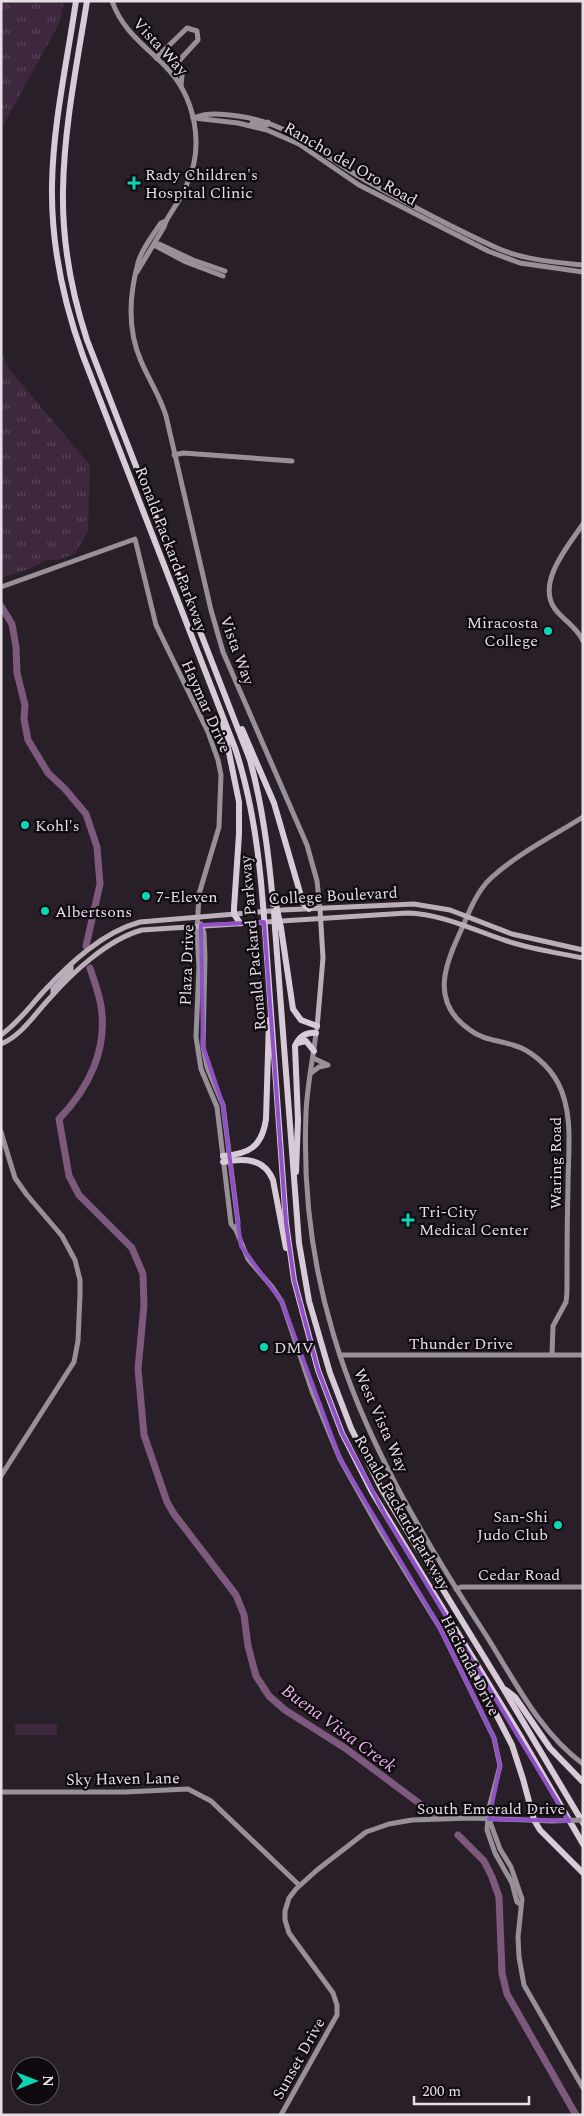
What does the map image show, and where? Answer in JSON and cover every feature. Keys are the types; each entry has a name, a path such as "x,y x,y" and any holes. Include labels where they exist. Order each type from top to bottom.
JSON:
{"highway":[{"name":"Ronald Packard Parkway","path":"76,1 53,168 53,226 62,284 69,317 83,356 236,748 249,798 257,839 263,905 286,1223 294,1280 318,1370 346,1440 385,1515 465,1644 583,1844"},
{"name":"Ronald Packard Parkway","path":"86,1 64,170 64,230 71,280 87,340 250,760 260,800 268,842 278,928 299,1243 309,1301 322,1349 345,1412 381,1488 583,1822"},
{"path":"225,694 250,743 274,803 303,903 309,909"},
{"path":"222,714 239,802 234,914 240,923"},
{"path":"278,928 293,1009 301,1020 316,1029"},
{"path":"226,1159 251,1150 263,1134 266,1119 268,1028 271,1011"},
{"path":"294,1184 297,1164 298,1120 294,1046 300,1037 316,1029"},
{"path":"294,1046 302,1040 306,1041 313,1054"},
{"path":"226,1159 258,1162 271,1174 275,1186 281,1229 294,1280"},
{"path":"465,1644 467,1658 512,1745 534,1820 540,1830 583,1873"},
{"path":"503,1688 515,1697 550,1748 583,1782"}],"main road":[{"name":"Vista Way","path":"112,1 120,20 131,34 181,86 187,97 193,118 195,137 194,162 187,184 137,272"},
{"path":"156,58 187,28 193,28 197,31 198,40 176,64 182,75 181,86"},
{"name":"Rancho del Oro Road","path":"193,118 210,113 268,122 307,141 368,181 499,248 535,259 583,265"},
{"name":"Rancho del Oro Road","path":"193,118 239,123 267,130 312,152 359,185 488,251 528,265 583,272"},
{"path":"239,123 266,125 268,122"},
{"name":"Vista Way","path":"166,221 160,224 138,263 130,309 133,336 141,362 162,404 211,610 223,652 307,845 317,882 323,958 316,1029"},
{"path":"155,243 186,262 224,274"},
{"path":"174,455 183,453 292,461"},
{"path":"583,524 551,574 548,587 549,598 555,609 577,631 583,641"},
{"name":"Haymar Drive","path":"1,587 135,539 156,625 208,732 221,775 219,827 202,879 199,894 199,916"},
{"name":"Waring Road","path":"552,1356 553,1326 566,1302 567,1292 569,1128 565,1098 554,1076 532,1054 515,1045 489,1040 472,1032 460,1022 446,996 445,969 480,890 504,867 583,818"},
{"name":"College Boulevard","path":"1,1034 19,1021 42,993 71,964 121,928 149,920 414,904 450,910 512,934 583,950"},
{"name":"College Boulevard","path":"1,1044 24,1029 54,994 84,965 114,942 142,930 407,913 438,916 464,924 508,942 583,958"},
{"name":"Plaza Drive","path":"199,916 196,1037 198,1058 216,1107 226,1159"},
{"path":"142,930 149,920"},
{"path":"130,934 136,923"},
{"name":"Plaza Drive","path":"200,925 204,933 205,957 202,1037 204,1057 223,1105 232,1224 248,1259 282,1302 306,1370"},
{"path":"54,994 53,989 71,970 71,964"},
{"path":"198,983 204,988"},
{"path":"1,1030 19,1021"},
{"name":"West Vista Way","path":"316,1029 306,1110 310,1220 323,1294 340,1356 372,1434 391,1474 456,1589 538,1718 557,1741 583,1764"},
{"path":"311,1073 319,1067 328,1065 313,1054"},
{"path":"198,1058 204,1057"},
{"path":"1,1132 15,1178 69,1247 78,1270 80,1295 78,1341 74,1362 1,1476"},
{"name":"Thunder Drive","path":"340,1356 583,1356"},
{"name":"Hacienda Drive","path":"306,1370 328,1432 340,1459 381,1532 440,1628 494,1738 500,1766 489,1808 489,1819 498,1845 514,1873 522,1899 520,1904 519,1951 524,1984 583,2088"},
{"name":"Cedar Road","path":"456,1589 461,1586 583,1588"},
{"name":"Sky Haven Lane","path":"1,1792 125,1792 188,1789 201,1794 211,1801 299,1885"},
{"name":"South Emerald Drive","path":"346,1846 366,1832 401,1821 489,1819 583,1822"},
{"name":"Sunset Drive","path":"281,2115 337,2015 333,1993 289,1933 286,1926 286,1906 289,1898 299,1885 346,1846"}],"highlighted area":[{"path":"264,922 286,1223 294,1280 318,1370 342,1433 385,1515 569,1821 489,1819 500,1766 494,1738 440,1628 340,1459 282,1302 241,1246 223,1105 203,1046 201,925"}],"green space":[{"path":"1,1 64,1 60,22 1,129"},
{"path":"1,352 9,369 90,465 88,531 75,554 56,560 47,560 29,569 1,578"},
{"path":"15,1724 57,1724 57,1735 15,1735"}],"waterway":[{"name":"Buena Vista Creek","path":"1,606 12,624 16,647 17,673 25,705 24,719 28,740 48,773 65,789 86,814 97,847 100,884 86,946"},
{"name":"Buena Vista Creek","path":"90,968 101,1006 101,1038 98,1053 94,1068 87,1082 59,1119 69,1176 79,1195 132,1248 143,1274 144,1305 138,1369 144,1435 167,1502 174,1514 236,1595 244,1615 248,1646 256,1676 269,1696 285,1710 345,1748 435,1815"},
{"name":"Buena Vista Creek","path":"458,1835 484,1861 499,1897 502,1973 507,1994 576,2115"}],"place":[{"name":"Rady Children's Hospital Clinic","path":"134,183"},
{"name":"Miracosta College","path":"548,631"},
{"name":"Kohl's","path":"25,825"},
{"name":"7-Eleven","path":"146,896"},
{"name":"Albertsons","path":"45,911"},
{"name":"Tri-City Medical Center","path":"408,1220"},
{"name":"DMV","path":"264,1347"},
{"name":"San-Shi Judo Club","path":"558,1525"}]}
